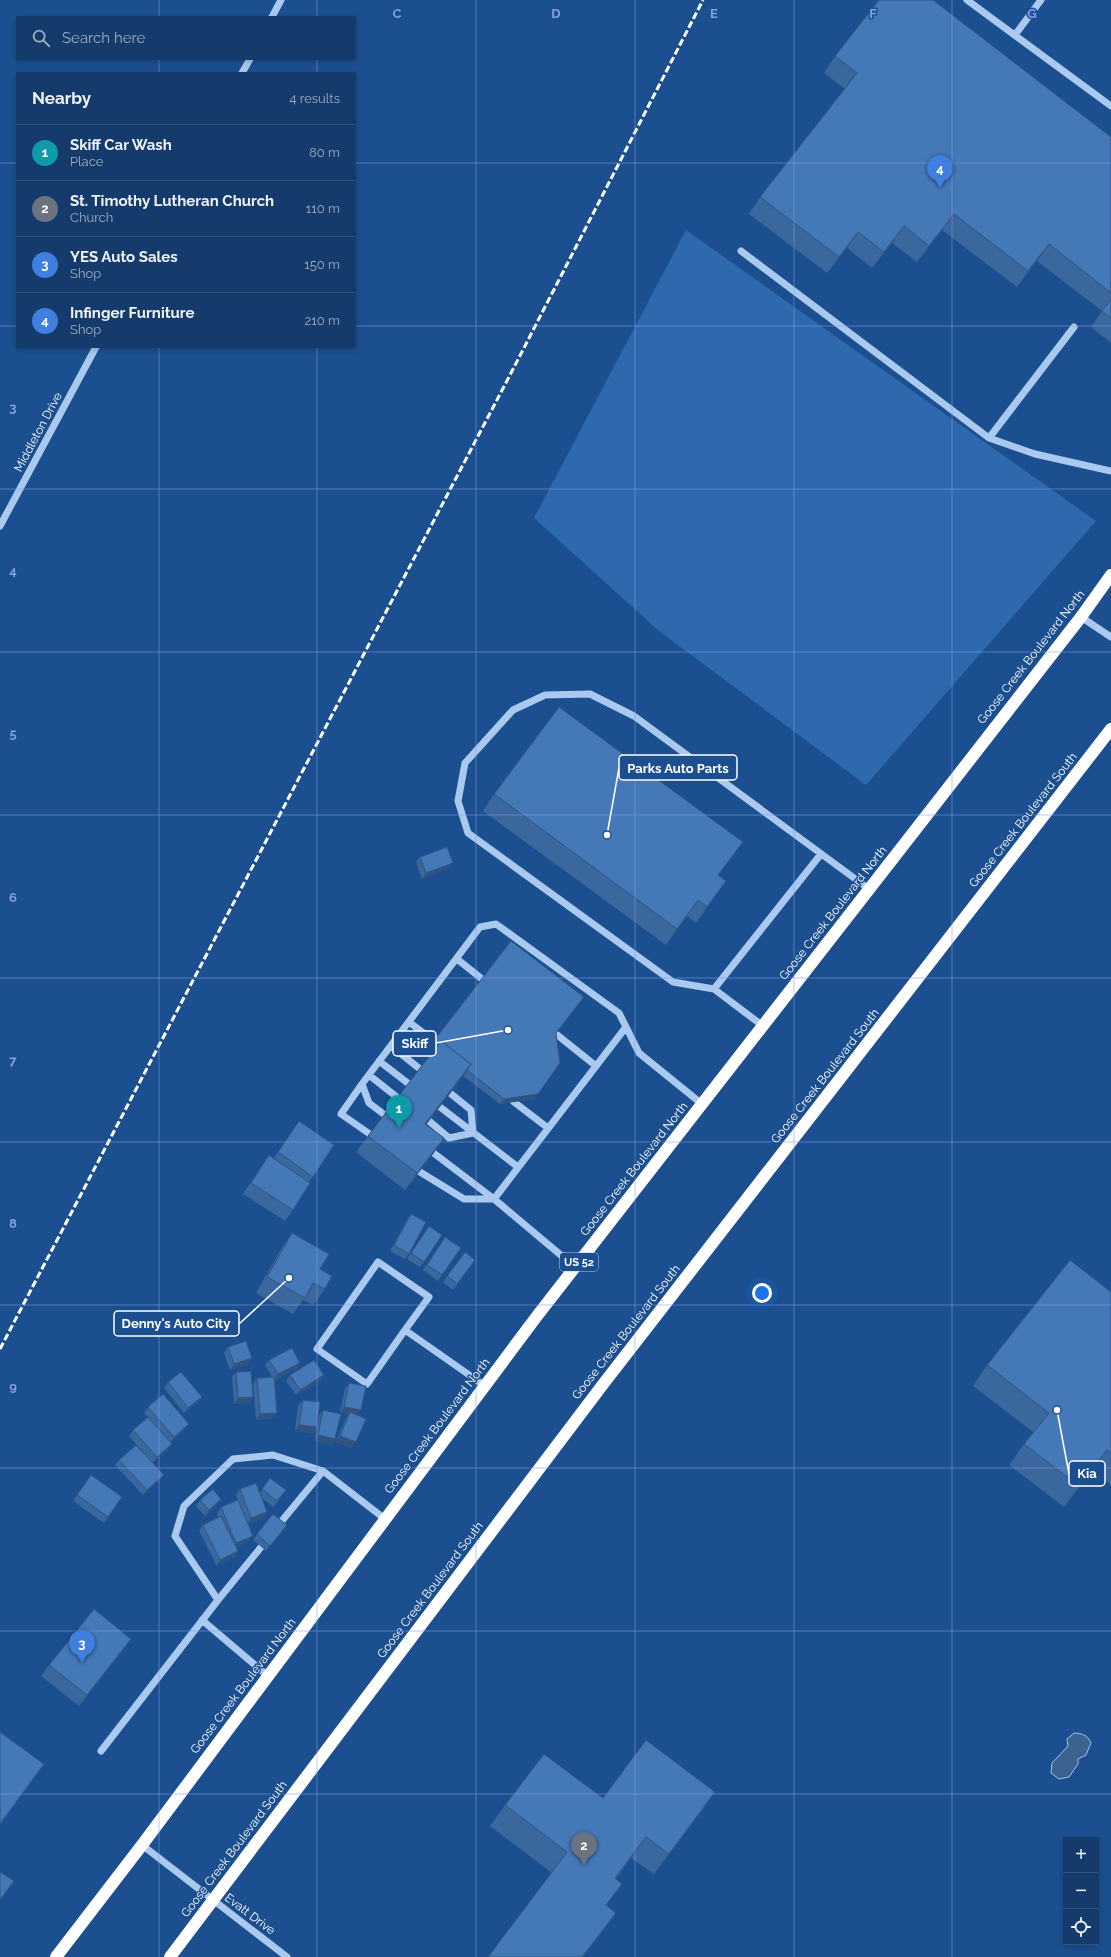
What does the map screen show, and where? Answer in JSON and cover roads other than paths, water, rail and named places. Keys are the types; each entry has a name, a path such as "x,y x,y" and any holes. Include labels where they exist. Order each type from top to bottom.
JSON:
{"highway":[{"name":"Goose Creek Boulevard North","path":"56,1957 142,1845 575,1267 1081,617 1111,575"},
{"name":"Goose Creek Boulevard South","path":"170,1957 604,1383 1111,729"}],"street":[{"path":"273,16 281,0"},
{"path":"967,0 1111,106"},
{"path":"1015,35 1041,0"},
{"path":"243,72 249,60"},
{"path":"741,251 989,438 1035,454 1111,471"},
{"path":"989,438 1074,327"},
{"name":"Middleton Drive","path":"0,526 95,348"},
{"path":"1081,617 1111,637"},
{"path":"763,1026 714,989 673,982 468,833 458,801 465,763 513,710 545,695 590,694 634,716 869,889"},
{"path":"714,989 821,854"},
{"path":"382,1144 341,1114 480,927 496,924 619,1013 638,1053 702,1104"},
{"path":"456,959 482,979"},
{"path":"409,1022 434,1041"},
{"path":"494,1199 626,1027"},
{"path":"556,1034 596,1066"},
{"path":"391,1046 420,1070"},
{"path":"379,1061 409,1084"},
{"path":"369,1075 398,1098"},
{"path":"362,1084 369,1103 385,1115"},
{"path":"450,1093 471,1110 473,1133"},
{"path":"514,1102 548,1128"},
{"path":"440,1107 518,1167"},
{"path":"429,1121 449,1138 473,1133"},
{"path":"421,1143 494,1199 575,1267"},
{"path":"407,1163 419,1172 464,1199 494,1199"},
{"path":"378,1262 429,1297 405,1330 367,1384 317,1349 378,1262"},
{"path":"405,1330 485,1386"},
{"path":"218,1600 175,1536 184,1506 233,1459 273,1455 323,1471 385,1519"},
{"path":"100,1751 202,1620 323,1471"},
{"path":"202,1620 268,1676"},
{"name":"Evatt Drive","path":"142,1845 287,1957"}],"railway":[{"path":"0,1349 510,375 703,0"}],"place":[{"name":"Infinger Furniture","path":"940,188"},
{"name":"Parks Auto Parts","path":"607,835"},
{"name":"Skiff","path":"508,1030"},
{"name":"Skiff Car Wash","path":"399,1128"},
{"name":"Denny's Auto City","path":"289,1278"},
{"name":"Kia","path":"1057,1410"},
{"name":"YES Auto Sales","path":"82,1663"},
{"name":"St. Timothy Lutheran Church","path":"584,1865"}]}
